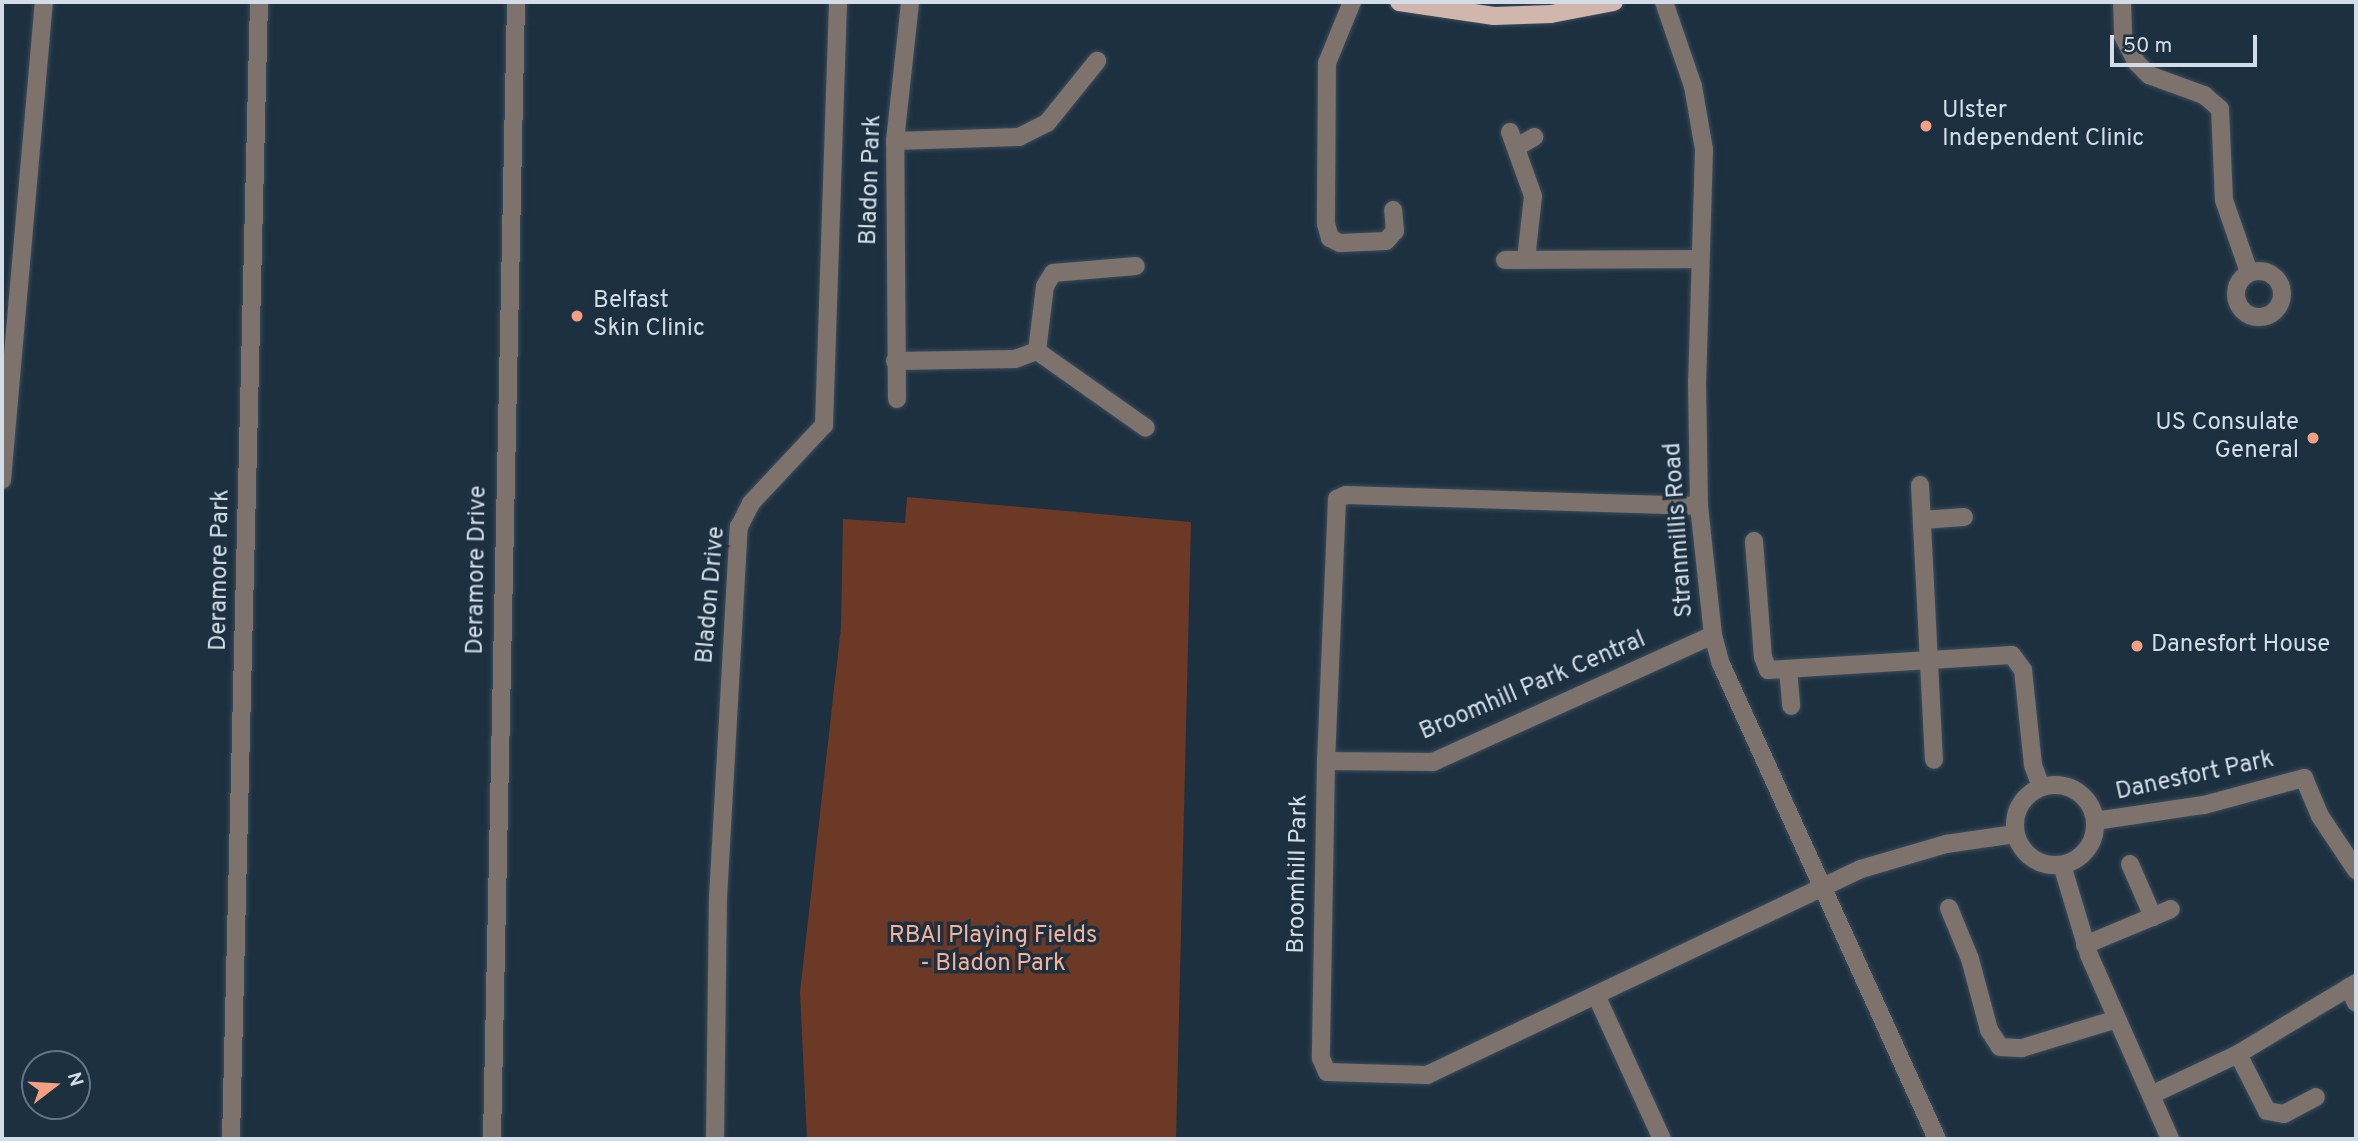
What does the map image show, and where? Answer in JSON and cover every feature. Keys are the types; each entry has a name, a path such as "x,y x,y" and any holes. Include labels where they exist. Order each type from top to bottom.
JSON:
{"main road":[{"path":"1399,2 1494,16 1551,14 1614,2"}],"street":[{"path":"2,480 44,2"},
{"name":"Deramore Park","path":"231,1139 259,2"},
{"name":"Deramore Drive","path":"492,1139 516,2"},
{"name":"Bladon Drive","path":"715,1139 718,898 739,527 751,502 824,425 838,2"},
{"name":"Bladon Park","path":"897,400 895,141 911,2"},
{"path":"1352,2 1327,63 1326,224 1331,238 1340,243 1386,241 1395,231 1393,210"},
{"name":"Stranmillis Road","path":"1664,2 1699,112 1704,150 1698,259 1699,506 1713,635 1727,676 1937,1139"},
{"path":"2122,2 2123,36 2137,63 2150,75 2204,95 2220,109 2224,200 2249,272"},
{"path":"895,141 1019,136 1047,123 1097,61"},
{"path":"1525,259 1533,197 1514,139 1534,137"},
{"path":"1505,260 1698,259"},
{"path":"1037,351 1045,286 1053,273 1136,266"},
{"path":"895,361 1015,359 1037,351"},
{"path":"1037,351 1146,428"},
{"path":"1920,485 1934,760"},
{"name":"Broomhill Park","path":"1699,506 1346,495 1338,499 1326,761 1321,1058 1327,1072 1427,1075 1823,886"},
{"path":"1922,520 1964,517"},
{"path":"1754,541 1763,657 1768,670 2003,653 2019,661 2041,787"},
{"name":"Broomhill Park Central","path":"1326,761 1433,762 1713,635"},
{"path":"1788,668 1791,706"},
{"name":"Danesfort Park","path":"2095,821 2204,805 2304,778 2320,816 2356,870"},
{"path":"2041,787 2074,790 2088,803 2095,821 2083,854 2062,865 2038,862 2028,855 2015,834 2022,801 2041,787"},
{"path":"1823,886 1900,855 2015,834"},
{"path":"2130,864 2153,916"},
{"path":"2062,865 2085,945 2169,1139"},
{"path":"1949,908 1970,959 1989,1030 2000,1047 2022,1048 2116,1018"},
{"path":"2085,945 2171,909"},
{"path":"2151,1095 2238,1054 2354,991"},
{"path":"1596,995 1662,1139"},
{"path":"2238,1054 2267,1111 2284,1114 2316,1097"}],"green space":[{"name":"RBAI Playing Fields - Bladon Park","path":"907,497 1191,522 1176,1139 807,1139 800,992 841,627 843,519 905,523"}],"place":[{"name":"Ulster Independent Clinic","path":"1926,126"},
{"name":"Belfast Skin Clinic","path":"577,316"},
{"name":"US Consulate General","path":"2313,438"},
{"name":"Danesfort House","path":"2137,646"}]}
